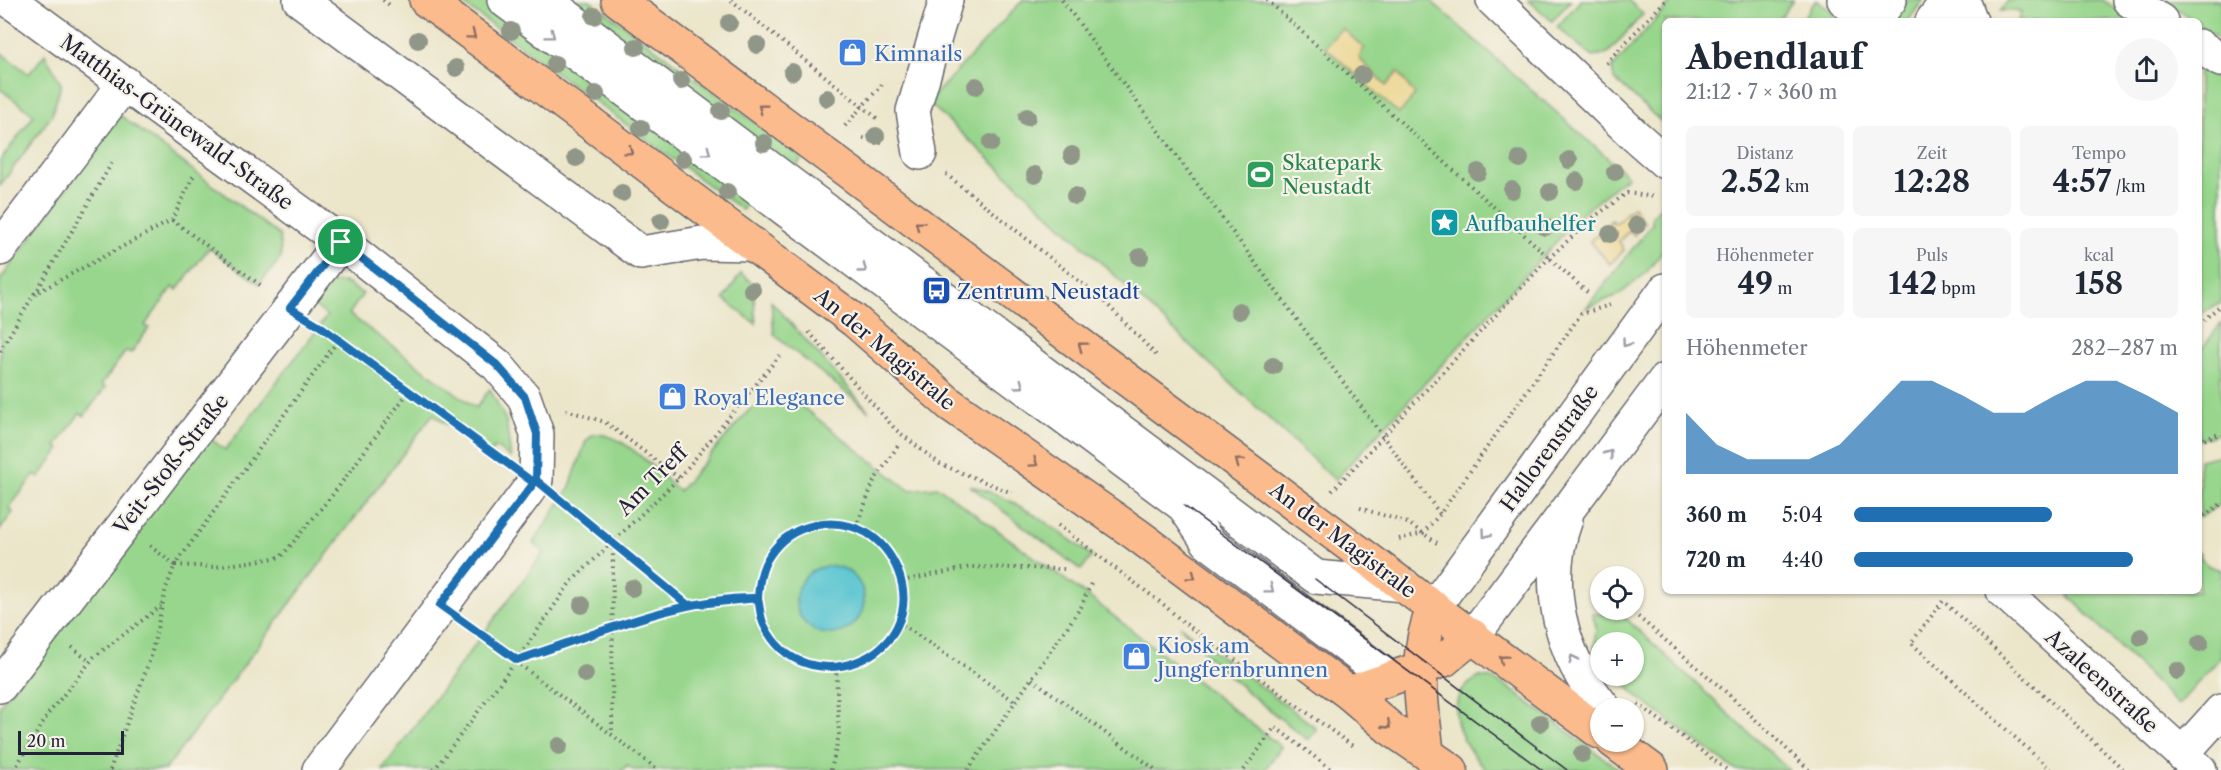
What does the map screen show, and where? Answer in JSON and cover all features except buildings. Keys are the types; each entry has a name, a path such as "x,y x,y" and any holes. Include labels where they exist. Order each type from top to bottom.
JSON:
{"main road":[{"name":"An der Magistrale","path":"426,0 855,321 951,405 1137,534 1349,693 1437,764"},
{"name":"An der Magistrale","path":"618,0 1590,724"},
{"name":"An der Magistrale","path":"1434,607 1423,633 1419,670 1437,764"},
{"path":"1349,693 1444,660 1473,636"},
{"path":"1629,752 1654,770"}],"street":[{"name":"Matthias-Grünewald-Straße","path":"9,0 341,242 497,365 525,397 537,434 535,481"},
{"path":"300,0 641,253 702,243 753,244"},
{"path":"504,0 1184,506 1208,542 1389,678"},
{"path":"545,0 1316,577 1404,585"},
{"path":"920,153 913,111 945,0"},
{"path":"1493,0 1633,135 1662,159"},
{"path":"1844,0 1865,18"},
{"path":"1875,18 1890,0"},
{"path":"1934,18 1948,0"},
{"path":"1963,0 1970,18"},
{"path":"2129,0 2156,18"},
{"path":"2202,48 2221,60"},
{"path":"0,249 125,83"},
{"path":"797,187 1315,579"},
{"name":"Veit-Stoß-Straße","path":"0,686 341,242"},
{"name":"Hallorenstraße","path":"1434,607 1662,294"},
{"path":"1473,636 1662,384"},
{"path":"319,770 440,605 535,481"},
{"path":"1574,501 1559,538 1555,572 1559,619 1567,646 1596,698"},
{"name":"Azaleenstraße","path":"2006,594 2191,762"},
{"path":"2191,762 2221,711"},
{"path":"1640,752 1654,770"}],"path":[{"path":"731,0 1104,301 1159,358"},
{"path":"1062,0 1385,436 1440,514"},
{"path":"1267,0 1589,294"},
{"path":"1600,70 1666,0"},
{"path":"840,132 888,76"},
{"path":"34,294 172,220 210,146"},
{"path":"0,351 118,151"},
{"path":"1326,497 1549,258 1590,220 1627,193 1659,198"},
{"path":"172,220 290,308 339,339 535,481 613,541 688,605"},
{"path":"2202,321 2221,305"},
{"path":"1393,538 1404,539 1423,533 1440,514 1581,314"},
{"path":"110,770 151,656 162,605 175,565 339,339"},
{"name":"Am Treff","path":"434,770 517,660 570,583 679,478 781,354"},
{"path":"175,565 216,567 281,557 334,494 409,391"},
{"path":"525,397 604,422 679,478"},
{"path":"2202,441 2221,433"},
{"path":"856,527 874,481 900,443"},
{"path":"2202,517 2221,504"},
{"path":"824,524 856,527 877,539 893,558 902,581 903,601 898,622 889,639 874,654 856,664 836,668 814,666 793,657 775,643 763,623 758,598 760,577 770,555 786,537 808,526 824,524"},
{"path":"612,729 613,541"},
{"path":"902,581 971,567 1068,569"},
{"path":"968,770 1081,607 1092,581"},
{"path":"517,660 688,605 758,598"},
{"path":"2051,770 1911,643 1943,601 2124,770"},
{"path":"14,770 49,713 94,657 162,605"},
{"path":"440,605 517,660 658,770"},
{"path":"1642,620 1726,693 1809,770"},
{"path":"898,622 1016,702"},
{"path":"831,770 839,735 836,668"},
{"path":"1032,679 1156,770"},
{"path":"1644,709 1727,770"},
{"path":"1244,770 1275,727 1332,770"}],"green space":[{"path":"458,0 488,0 754,196 742,210"},
{"path":"559,0 590,0 802,158 792,174"},
{"path":"1023,0 1430,0 1628,176 1584,212 1335,480 928,102"},
{"path":"1528,0 1571,0 1552,21"},
{"path":"1581,0 1628,0 1643,14 1608,53 1593,57 1557,27"},
{"path":"1673,0 1793,0 1780,18 1662,18 1662,122 1614,79 1612,68"},
{"path":"1816,0 1832,12 1834,18 1803,18"},
{"path":"1905,0 1923,0 1910,18 1891,18"},
{"path":"2008,0 2103,0 2129,18 2019,18 2021,11 2000,11"},
{"path":"2165,0 2221,0 2221,41 2202,27 2202,18 2190,18"},
{"path":"0,52 29,74 45,54 61,84 52,115 0,186 0,161 34,115 0,89"},
{"path":"2202,69 2221,83 2221,302 2202,313"},
{"path":"120,115 280,236 281,258 259,284 209,248 177,290 173,287 145,325 149,328 131,353 126,351 101,385 105,388 84,416 80,413 56,446 60,449 39,477 35,474 9,508 13,512 0,530 0,280"},
{"path":"1662,206 1662,252 1646,273 1620,294 1586,308 1652,224 1652,216"},
{"path":"741,273 753,284 756,324 724,299"},
{"path":"344,282 363,294 349,314 476,408 490,389 506,421 511,458 495,447 489,456 433,414 165,770 0,770 0,705 207,436 225,450 327,316 310,302 327,283"},
{"path":"771,301 869,411 774,334"},
{"path":"2221,323 2221,433 2202,439 2202,349"},
{"path":"791,398 909,490 938,487 1097,603 1281,747 1265,770 633,770 627,765 623,770 382,770 544,552 533,543 569,489 586,441 594,434 606,435 617,440 640,455 679,491 750,409"},
{"path":"2221,455 2221,503 2202,517 2202,459"},
{"path":"969,485 1019,506 1049,524 1092,556 1081,570"},
{"path":"2202,560 2213,568 2221,569 2221,657 2178,705 2067,594 2202,594"},
{"path":"1594,620 1627,620 1640,632 1596,632"},
{"path":"1180,626 1315,727 1316,731 1308,740 1225,673"},
{"path":"1644,635 1789,770 1735,770 1644,702 1644,698 1639,698 1627,686 1644,686"},
{"path":"1480,677 1490,678 1506,686 1590,748 1590,752 1596,752 1620,770 1486,770 1468,747 1457,722 1456,709 1459,697 1467,686"}],"sand":[{"path":"1342,28 1364,48 1359,58 1386,86 1398,72 1415,95 1399,114 1325,47"},
{"path":"1633,207 1645,223 1634,235 1630,230 1619,241 1624,250 1610,264 1590,241 1612,220 1615,224"}],"water":[{"path":"830,566 843,569 854,576 861,587 864,600 861,613 854,624 843,631 830,634 817,631 806,624 799,613 796,600 799,587 806,576 817,569"}],"tram line":[{"path":"1184,506 1542,770"},
{"path":"1315,579 1567,770"}],"place":[{"name":"Kimnails","path":"853,53"},
{"name":"Skatepark Neustadt","path":"1261,174"},
{"name":"Aufbauhelfer","path":"1444,223"},
{"name":"Zentrum Neustadt","path":"936,291"},
{"name":"Royal Elegance","path":"672,397"},
{"name":"Kiosk am Jungfernbrunnen","path":"1136,657"}],"route":[{"path":"341,242 290,308 320,326 534,483 440,605 517,660 688,605 742,598 758,598 760,577 770,555 786,537 808,526 832,523 856,527 877,539 893,558 902,581 903,601 898,622 889,639 874,654 856,664 836,668 814,666 793,657 775,643 763,623 758,598 688,605 536,480 537,434 525,397 497,365 341,242"}]}
